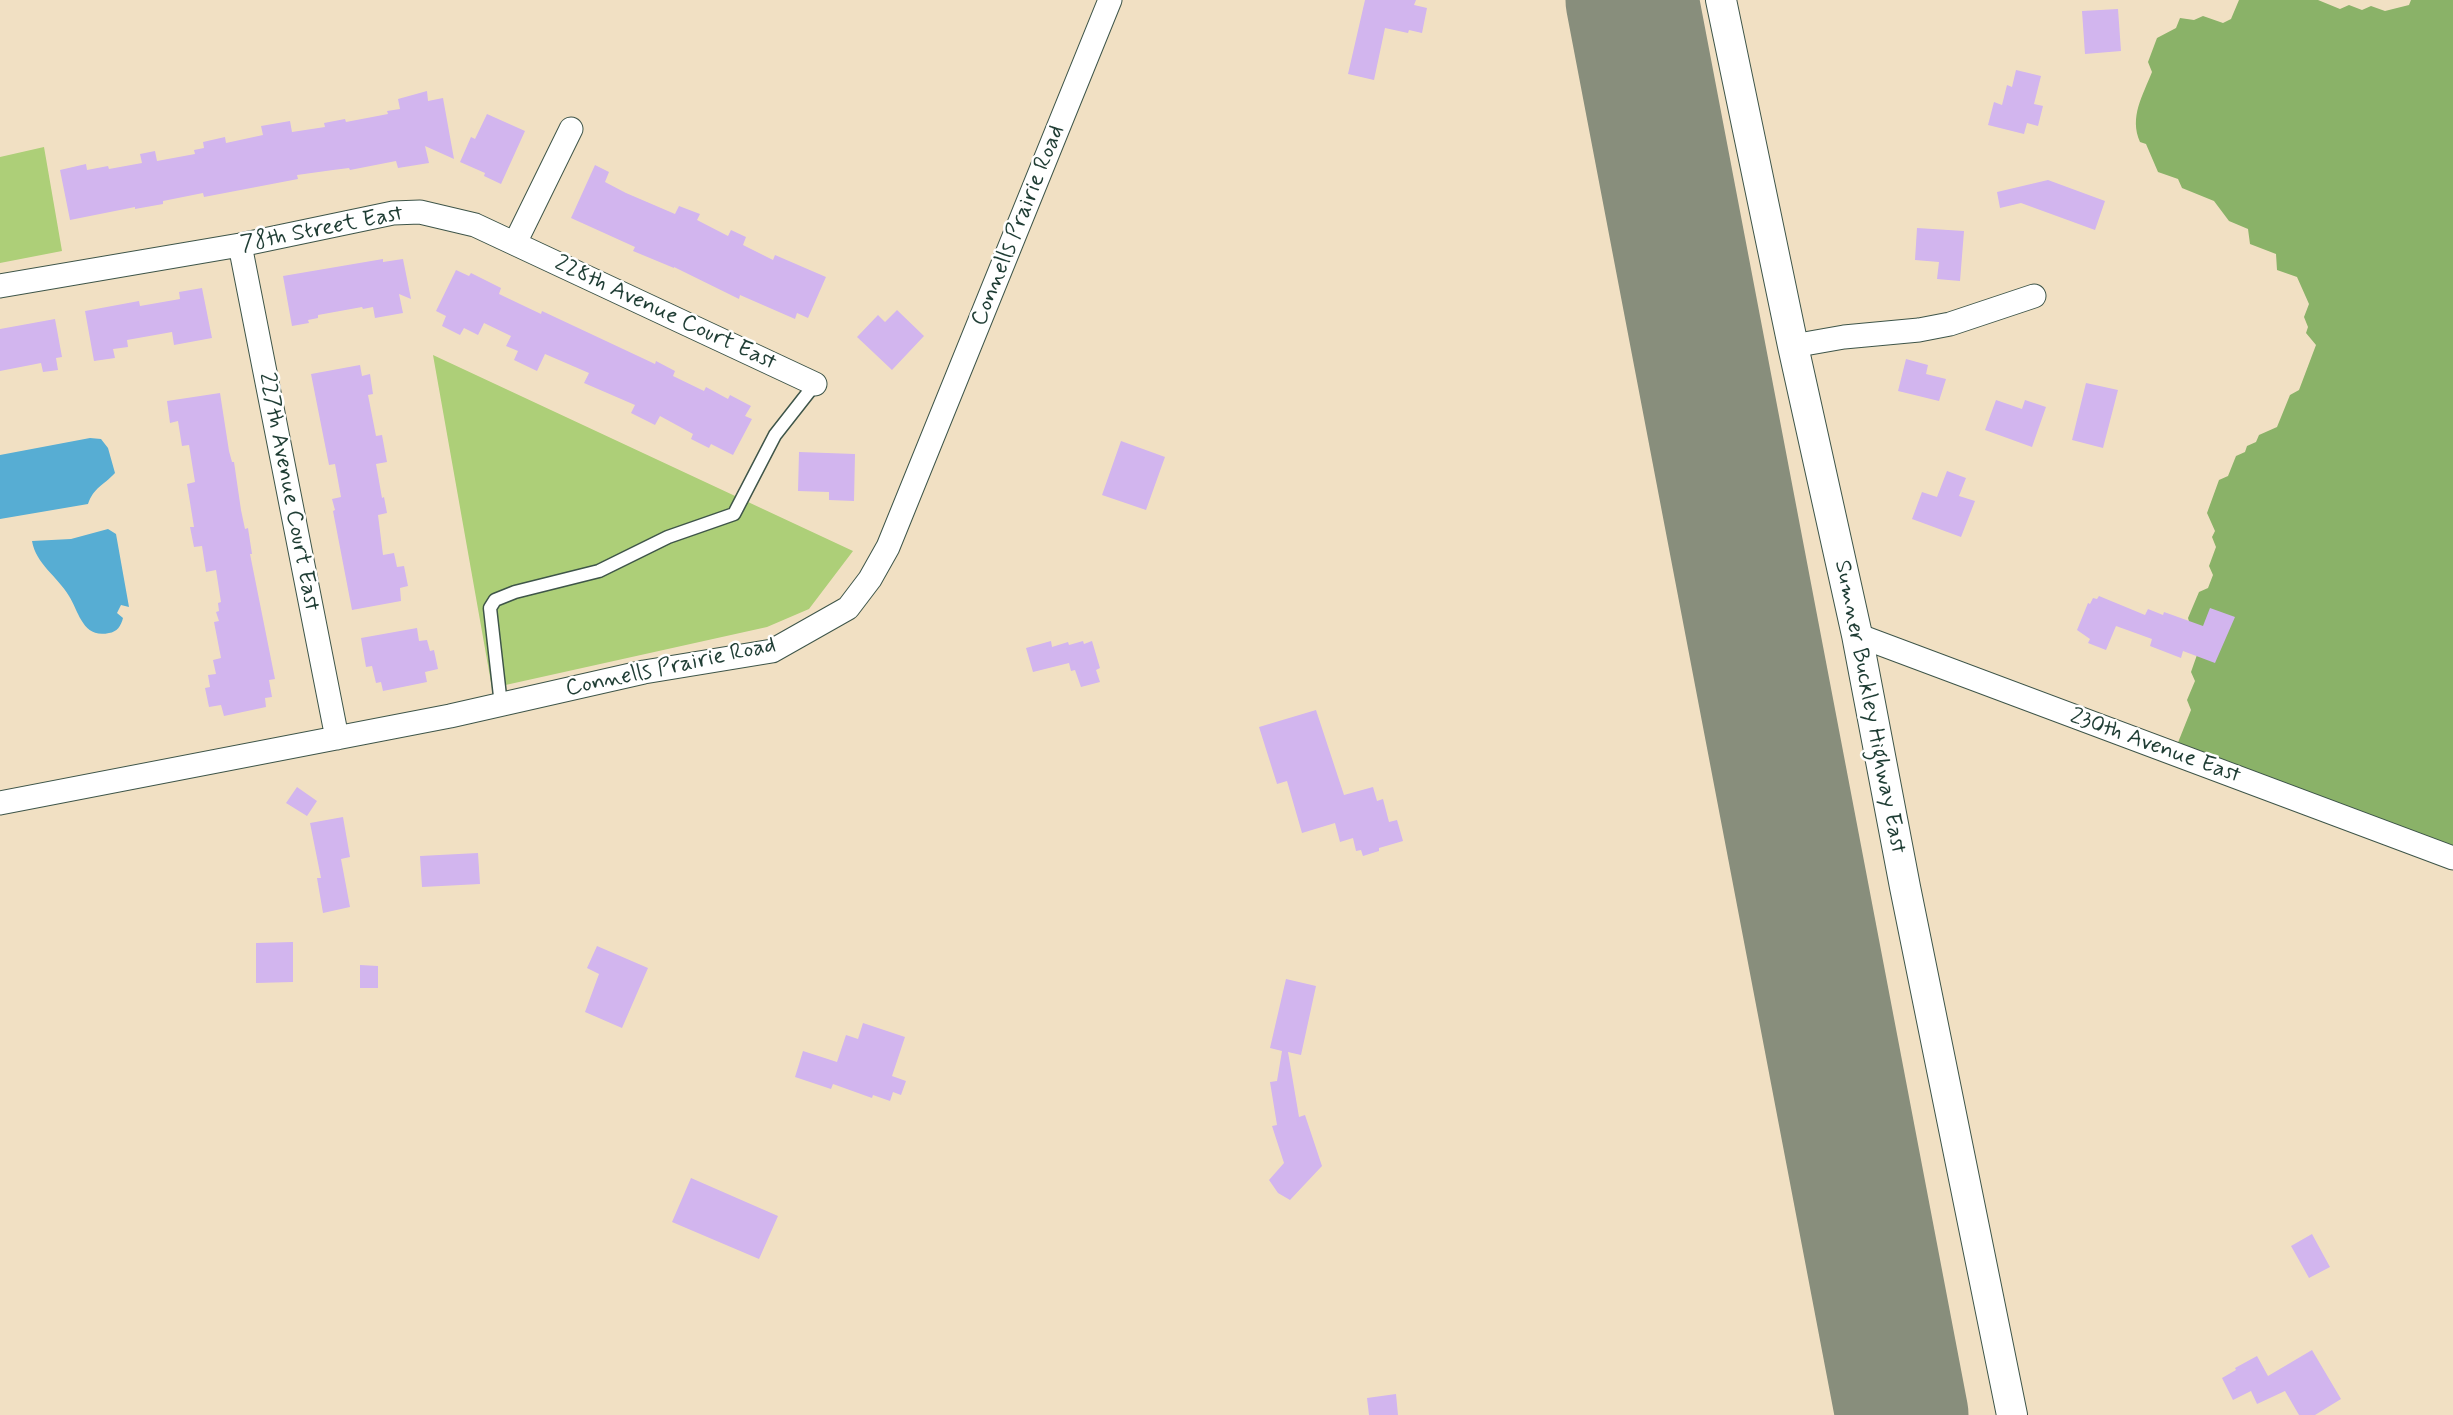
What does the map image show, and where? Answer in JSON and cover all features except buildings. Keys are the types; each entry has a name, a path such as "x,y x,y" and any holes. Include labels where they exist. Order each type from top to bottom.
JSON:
{"street":[{"name":"Connells Prairie Road","path":"0,803 501,705 644,672 772,651 848,608 856,600 888,547 1110,0"},
{"name":"Sumner Buckley Highway East","path":"1721,0 1857,635 2012,1415"},
{"path":"515,243 571,130"},
{"name":"78th Street East","path":"0,286 240,246 393,213 420,212 475,225 515,243"},
{"name":"228th Avenue Court East","path":"515,243 815,384"},
{"name":"227th Avenue Court East","path":"240,246 337,738"},
{"path":"1793,346 1950,324 2034,296"},
{"name":"230th Avenue East","path":"1857,635 2453,858"}],"lane":[{"path":"501,705 490,608 495,600 514,592 599,571 667,537 734,514 775,435 815,384"}],"green space":[{"path":"2239,0 2318,0 2340,9 2349,5 2362,10 2371,6 2385,11 2409,5 2411,0 2453,0 2453,848 2173,755 2191,710 2187,700 2195,681 2191,672 2198,652 2188,618 2199,592 2208,588 2213,575 2209,566 2216,547 2212,537 2215,531 2207,513 2219,480 2228,476 2236,456 2256,442 2259,435 2277,427 2290,395 2299,390 2316,345 2306,333 2308,327 2304,317 2309,304 2297,277 2277,270 2276,254 2250,244 2248,229 2229,221 2214,201 2182,188 2178,179 2158,172 2146,144 2140,142 2137,133 2141,98 2152,72 2148,62 2157,38 2176,28 2180,18 2194,20 2203,16 2223,23 2231,19"},
{"path":"44,147 62,251 0,263 0,157"},
{"path":"433,355 853,551 809,609 767,627 492,688"}],"water":[{"path":"90,438 101,439 108,448 115,473 96,490 88,504 0,519 0,455"},
{"path":"108,529 116,534 129,607 121,605 117,613 123,618 116,630 100,634 93,632 83,623 69,596 38,556 32,541 71,539"}],"runway":[{"path":"1632,0 1902,1415"}]}
